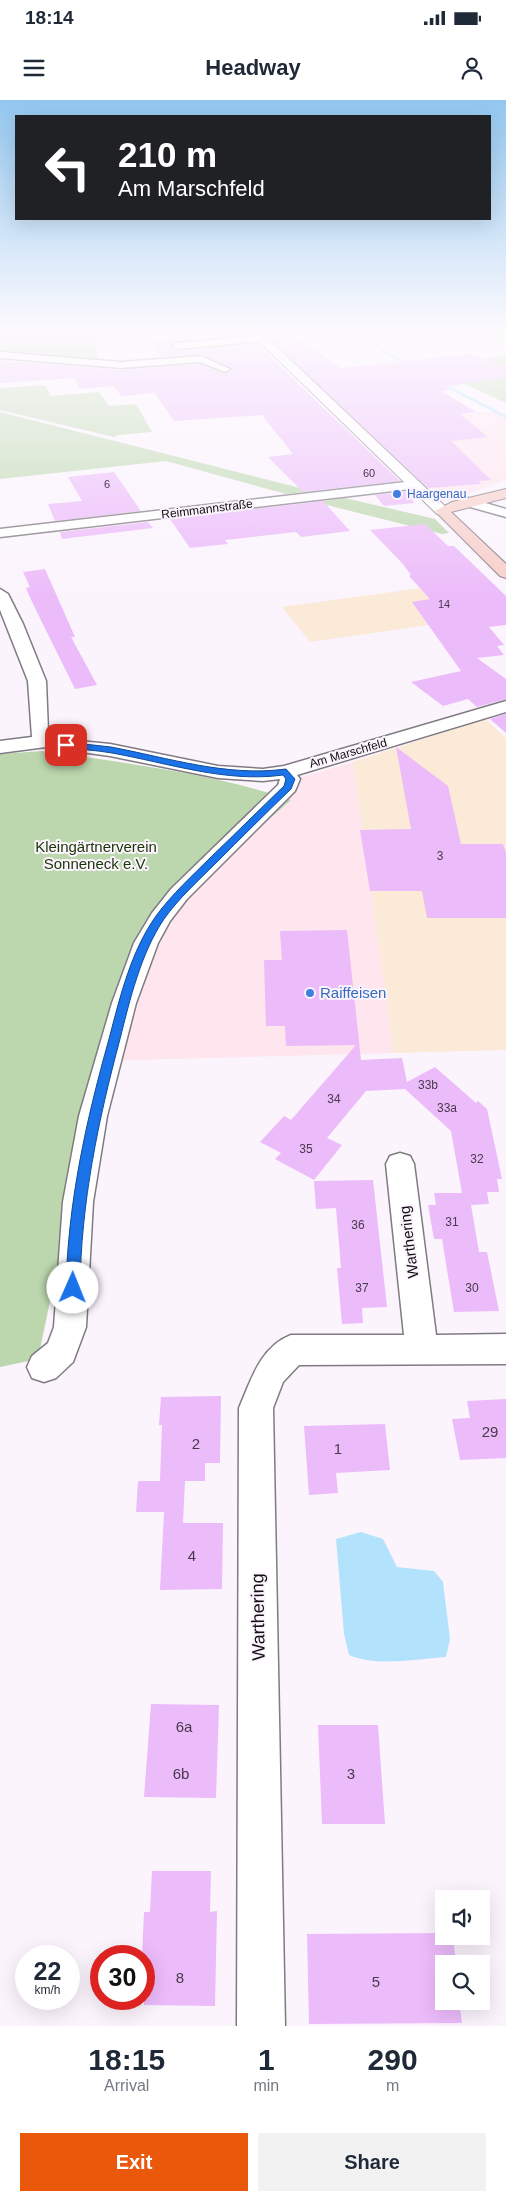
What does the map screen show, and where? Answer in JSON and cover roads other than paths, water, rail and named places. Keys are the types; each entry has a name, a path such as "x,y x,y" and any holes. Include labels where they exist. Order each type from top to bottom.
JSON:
{"main road":[{"path":"442,511 462,512 476,503 506,493"},
{"path":"442,511 506,573"}],"street":[{"path":"347,421 442,511"},
{"name":"Reimmannstraße","path":"0,532 414,485"},
{"path":"476,503 506,513"},
{"path":"0,594 15,624 33,669 39,694 39,731 41,737 48,741"},
{"name":"Am Marschfeld","path":"0,748 48,741 55,744 110,750 218,772 264,775 286,772 506,706"},
{"path":"44,1367 61,1352 70,1327 78,1202 93,1116 124,1003 146,943 160,918 179,894 288,787 290,779 286,772"},
{"name":"Warthering","path":"400,1164 422,1349"},
{"name":"Warthering","path":"261,2026 256,1408 270,1373 291,1350 506,1349"}],"water":[{"path":"361,1532 383,1539 397,1567 434,1571 443,1582 450,1639 446,1657 372,1661 349,1655 344,1634 336,1539"}],"place":[{"name":"Haargenau","path":"397,494"},
{"name":"Raiffeisen","path":"310,993"}],"park label":[{"name":"Kleingärtnerverein Sonneneck e.V.","path":"96,856"}]}
